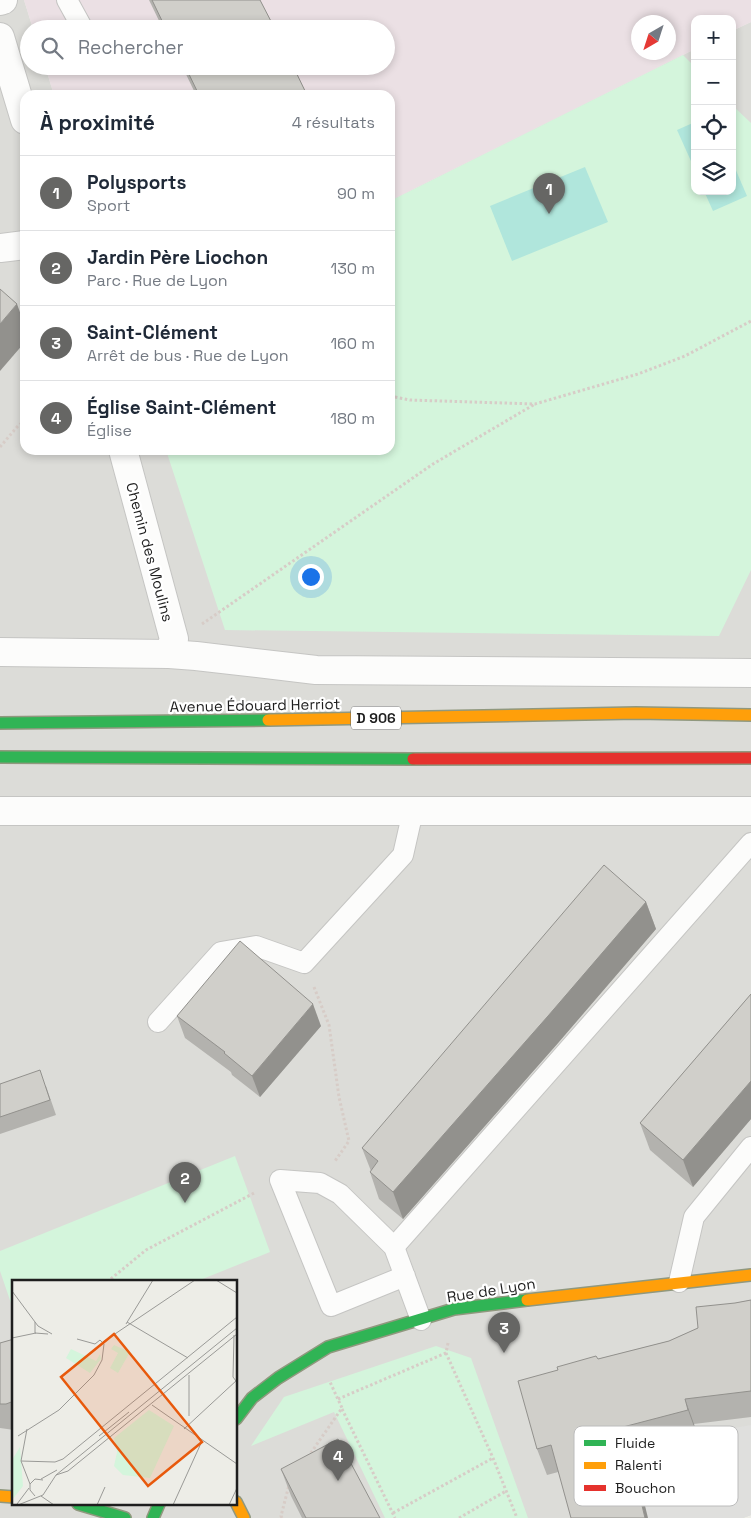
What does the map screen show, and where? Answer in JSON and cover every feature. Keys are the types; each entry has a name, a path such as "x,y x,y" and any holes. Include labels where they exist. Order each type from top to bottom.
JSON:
{"main road":[{"name":"Avenue Édouard Herriot","path":"0,723 636,713 751,715"},
{"path":"0,757 280,759 751,758"},
{"name":"Rue de Lyon","path":"238,1416 252,1398 278,1378 328,1347 454,1310 483,1305 751,1275"},
{"path":"85,1506 125,1518"},
{"path":"238,1506 244,1518"}],"street":[{"path":"0,37 20,103"},
{"path":"0,248 20,246"},
{"name":"Chemin des Moulins","path":"124,455 171,646"},
{"path":"0,652 171,646 196,656 316,670 751,674"},
{"path":"0,811 751,811"}],"lane":[{"path":"67,0 78,20"},
{"path":"158,1022 221,952 256,946 304,963 403,855 413,811"},
{"path":"394,1247 751,843"},
{"path":"679,1282 694,1216 751,1148"},
{"path":"405,1276 331,1306 280,1180 320,1183 340,1194 394,1247 405,1276 421,1320"}],"path":[{"path":"171,646 433,464 535,404 638,374 685,356 751,321"},
{"path":"395,397 410,400 535,404"},
{"path":"0,447 20,425"},
{"path":"304,963 329,1025 339,1097 349,1141 320,1183"},
{"path":"110,1280 146,1250 280,1180"},
{"path":"454,1310 446,1353 493,1458 516,1518"},
{"path":"318,1353 342,1408 395,1518"},
{"path":"338,1399 446,1353"},
{"path":"304,1463 342,1408"},
{"path":"393,1513 493,1458"},
{"path":"282,1518 288,1486 293,1478"},
{"path":"459,1518 506,1491"}],"shaded area":[{"path":"0,0 24,0 30,20 20,20 20,75 48,75 52,90 20,90 20,455 395,455 395,199 691,51 691,195 736,195 736,29 751,22 751,1515 743,1518 0,1518"},
{"path":"24,0 751,0 751,22 736,29 736,15 691,15 691,51 676,58 676,15 631,15 631,60 673,60 395,199 395,90 52,90 48,75 395,75 395,20 30,20"},
{"path":"691,124 691,161 677,130"},
{"path":"585,167 608,222 512,261 490,206"},
{"path":"736,170 747,196 713,211 706,195 736,195"},
{"path":"751,1425 751,1515 743,1518 648,1518 645,1506 738,1506 738,1427"}],"green space":[{"path":"683,55 691,63 691,195 736,195 736,109 751,123 751,570 719,636 225,630 168,455 395,455 395,199"},
{"path":"235,1156 270,1252 200,1280 12,1280 12,1306 0,1271 0,1251"},
{"path":"436,1346 471,1358 528,1518 385,1518 334,1412 251,1446 284,1397"}],"building":[{"path":"152,0 260,0 270,20 162,20"},
{"path":"189,75 297,75 305,90 197,90"},
{"path":"0,289 17,304 0,324"},
{"path":"604,865 646,902 393,1192 370,1172 378,1161 362,1148"},
{"path":"240,941 313,1004 252,1076 225,1052 177,1016"},
{"path":"751,994 751,1081 683,1160 640,1123"},
{"path":"40,1070 50,1100 0,1117 0,1084"},
{"path":"751,1300 751,1391 685,1399 688,1410 627,1426 574,1426 574,1506 642,1506 645,1518 571,1518 551,1445 537,1449 518,1381 558,1370 557,1367 596,1356 598,1359 669,1341 698,1328 696,1307"},
{"path":"12,1340 12,1402 6,1404 0,1404 0,1343"},
{"path":"338,1439 380,1518 306,1518 281,1469"}],"traffic: fast":[{"path":"0,723 268,720"},
{"path":"0,757 413,759"},
{"path":"238,1416 252,1398 278,1378 328,1347 454,1309 527,1300"},
{"path":"85,1506 125,1518"},
{"path":"153,1518 158,1506"}],"traffic: slow":[{"path":"268,720 636,713 751,715"},
{"path":"527,1300 751,1275"},
{"path":"0,1496 12,1497"},
{"path":"238,1506 244,1518"}],"traffic: jam":[{"path":"413,759 751,758"}],"place":[{"name":"Polysports","path":"549,214"},
{"name":"Jardin Père Liochon","path":"185,1203"},
{"name":"Saint-Clément","path":"504,1353"},
{"name":"Église Saint-Clément","path":"338,1481"}]}
